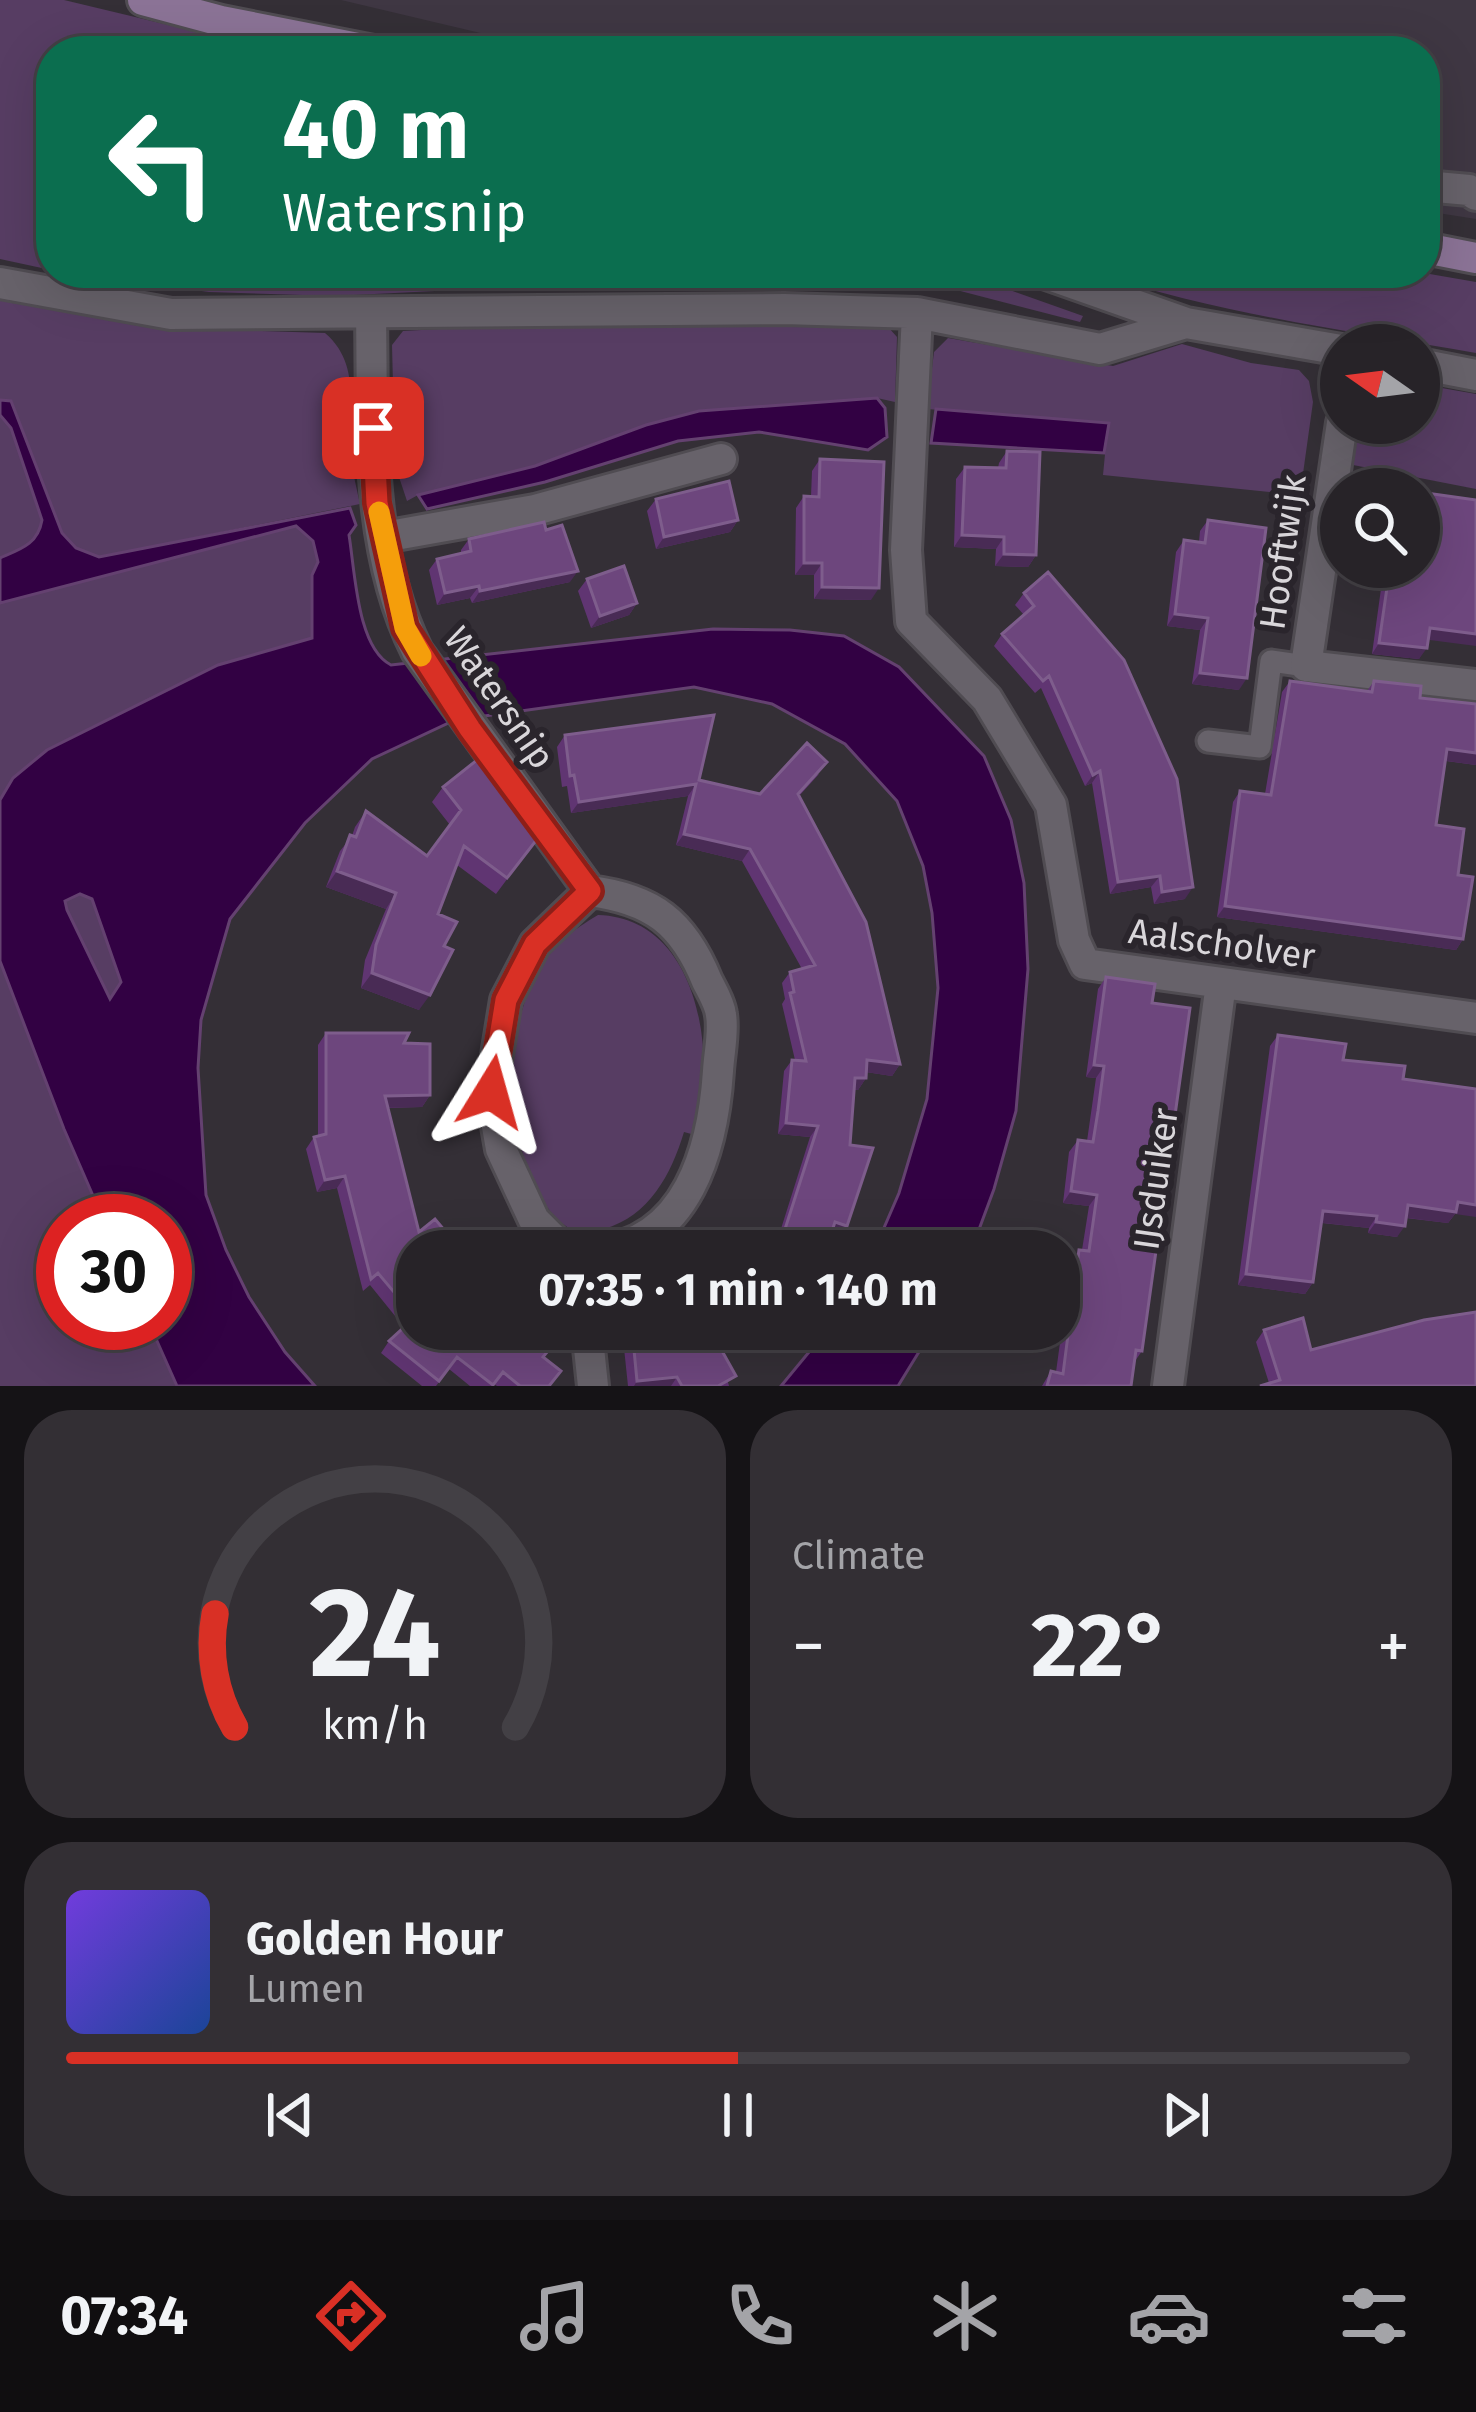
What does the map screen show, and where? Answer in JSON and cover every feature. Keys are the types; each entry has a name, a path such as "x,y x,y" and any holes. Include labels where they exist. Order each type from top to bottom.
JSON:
{"main road":[{"path":"143,0 298,36"},
{"path":"1440,251 1476,258"}],"street":[{"path":"1440,187 1476,195"},
{"path":"0,283 172,314 784,309 917,313 1100,349 1186,323"},
{"path":"1087,288 1186,323 1320,346"},
{"name":"Aalscholver","path":"917,313 906,550 911,621 988,699 1052,806 1074,940 1085,964 1476,1018"},
{"name":"Watersnip","path":"370,315 374,466 405,628 470,729 590,891"},
{"path":"1440,368 1476,374"},
{"name":"Hooftwijk","path":"1339,444 1306,666 1476,685"},
{"path":"384,537 535,510 721,459"},
{"path":"544,1230 534,1220 501,1149 491,1092 506,1000 535,944 590,891 630,896 671,921 702,967 722,1014 705,1156 679,1209 653,1230"},
{"name":"IJsduiker","path":"1168,1386 1221,983"},
{"path":"589,1350 593,1386"}],"lane":[{"path":"1208,740 1260,747 1271,662 1306,666"}],"shaded area":[{"path":"0,0 64,0 214,36 36,36 36,267 0,259"},
{"path":"341,0 1476,0 1476,219 1440,213 1440,36 493,36"},
{"path":"1440,276 1476,282 1476,353 1440,347 1440,324 1320,327 1146,288 1440,288"},
{"path":"179,288 495,288 334,296"},
{"path":"949,288 1004,288 1083,316 1080,322"},
{"path":"0,300 145,327 325,333 348,371 351,455 360,504 99,557 76,548 62,533 12,401 0,400"},
{"path":"549,323 888,327 897,337 895,402 877,398 699,411 535,466 407,501 395,465 392,345 403,331"},
{"path":"948,338 1113,366 1182,344 1299,370 1309,381 1313,402 1300,495 1103,475 1108,423 927,409 934,352"},
{"path":"1440,388 1476,394 1476,489 1440,482 1440,468 1348,464 1351,444 1440,444"},
{"path":"877,398 885,408 887,437 868,450 759,432 678,441 545,482 427,509 418,495 535,466 699,411"},
{"path":"0,400 11,401 62,533 76,548 99,557 350,508 356,525 349,535 364,626 380,656 391,665 713,629 844,636 899,667 984,756 1011,820 1024,883 1028,969 1016,1111 979,1230 883,1230 927,1099 938,988 923,866 897,801 845,744 772,704 694,687 455,720 372,759 305,823 230,919 201,1020 198,1068 206,1195 249,1297 285,1352 315,1386 177,1386 161,1350 192,1350 192,1194 92,1194 0,961 0,800 13,778 47,750 218,665 312,638 312,575 318,562 313,541 296,526 0,603 0,558 32,540 42,520 11,428 0,415","holes":["80,894 92,899 121,982 110,999 65,901"]},
{"path":"936,409 1109,423 1104,453 931,443"},
{"path":"0,415 11,428 42,520 33,540 0,558"},
{"path":"296,526 313,541 318,563 312,575 312,638 218,665 47,750 0,800 0,603"},
{"path":"80,894 92,898 121,982 109,1000 64,901"},
{"path":"598,915 632,922 659,940 680,965 693,997 704,1068 695,1135 684,1132 672,1163 646,1204 604,1230 574,1230 556,1218 539,1194 526,1164 514,1098 518,1029 526,998 550,953"},
{"path":"0,961 92,1194 36,1194 36,1350 161,1350 177,1386 0,1386"},
{"path":"811,1350 920,1350 898,1386 781,1386"}],"building":[{"path":"1007,451 1040,452 1036,555 1004,554 1004,537 962,535 965,467 1006,468"},
{"path":"820,459 884,462 879,588 822,587 822,563 804,563 804,496 819,497"},
{"path":"729,481 738,520 664,537 656,499"},
{"path":"1440,495 1476,500 1476,634 1430,628 1427,648 1379,643 1387,588 1440,588"},
{"path":"1208,520 1266,528 1247,678 1200,673 1208,618 1175,614 1184,540 1205,543"},
{"path":"544,522 546,530 562,525 578,571 480,591 479,586 445,593 437,559 471,551 469,539"},
{"path":"624,566 637,603 600,616 587,579"},
{"path":"1048,572 1124,660 1177,779 1193,887 1162,892 1160,876 1118,882 1100,771 1093,775 1049,676 1043,681 1002,634 1034,606 1024,593"},
{"path":"1290,681 1372,692 1374,681 1421,686 1420,698 1476,704 1476,753 1447,749 1436,825 1464,829 1458,875 1473,877 1463,939 1225,906 1240,791 1271,795"},
{"path":"714,715 699,780 760,794 807,743 827,762 798,794 866,922 900,1064 867,1060 866,1078 855,1078 850,1145 873,1148 847,1226 835,1222 832,1230 785,1230 818,1126 786,1123 792,1060 806,1061 790,993 794,992 790,972 815,965 750,849 684,834 696,784 579,802 565,735"},
{"path":"477,760 538,838 507,878 464,846 438,914 457,922 444,946 453,950 430,995 372,973 376,945 396,893 337,871 350,835 356,837 366,811 427,856 461,810 443,787"},
{"path":"1106,977 1155,984 1152,1003 1190,1008 1142,1351 1136,1350 1131,1386 1047,1386 1051,1371 1063,1374 1066,1350 1080,1350 1080,1250 1089,1251 1097,1195 1071,1191 1078,1140 1093,1142 1104,1066 1094,1065"},
{"path":"326,1033 409,1033 404,1043 430,1044 430,1095 385,1096 418,1230 396,1230 396,1294 378,1273 371,1279 345,1176 325,1180 314,1137 326,1134"},
{"path":"1278,1035 1346,1044 1343,1060 1405,1066 1403,1079 1476,1089 1476,1205 1458,1202 1456,1212 1408,1205 1405,1226 1376,1222 1377,1216 1323,1211 1313,1282 1246,1274"},
{"path":"435,1219 444,1230 421,1230"},
{"path":"1476,1312 1476,1386 1260,1386 1280,1380 1264,1330 1303,1318 1311,1350 1424,1320"},
{"path":"400,1350 549,1350 543,1357 561,1371 549,1386 520,1386 503,1372 493,1385 457,1357 439,1381"},
{"path":"634,1350 721,1350 736,1376 718,1386 682,1386 677,1377 637,1381"}],"slow traffic":[{"path":"379,512 405,628 421,656"}],"route":[{"path":"373,428 377,503 405,628 470,729 590,891 535,944 506,1000 491,1092"}]}
